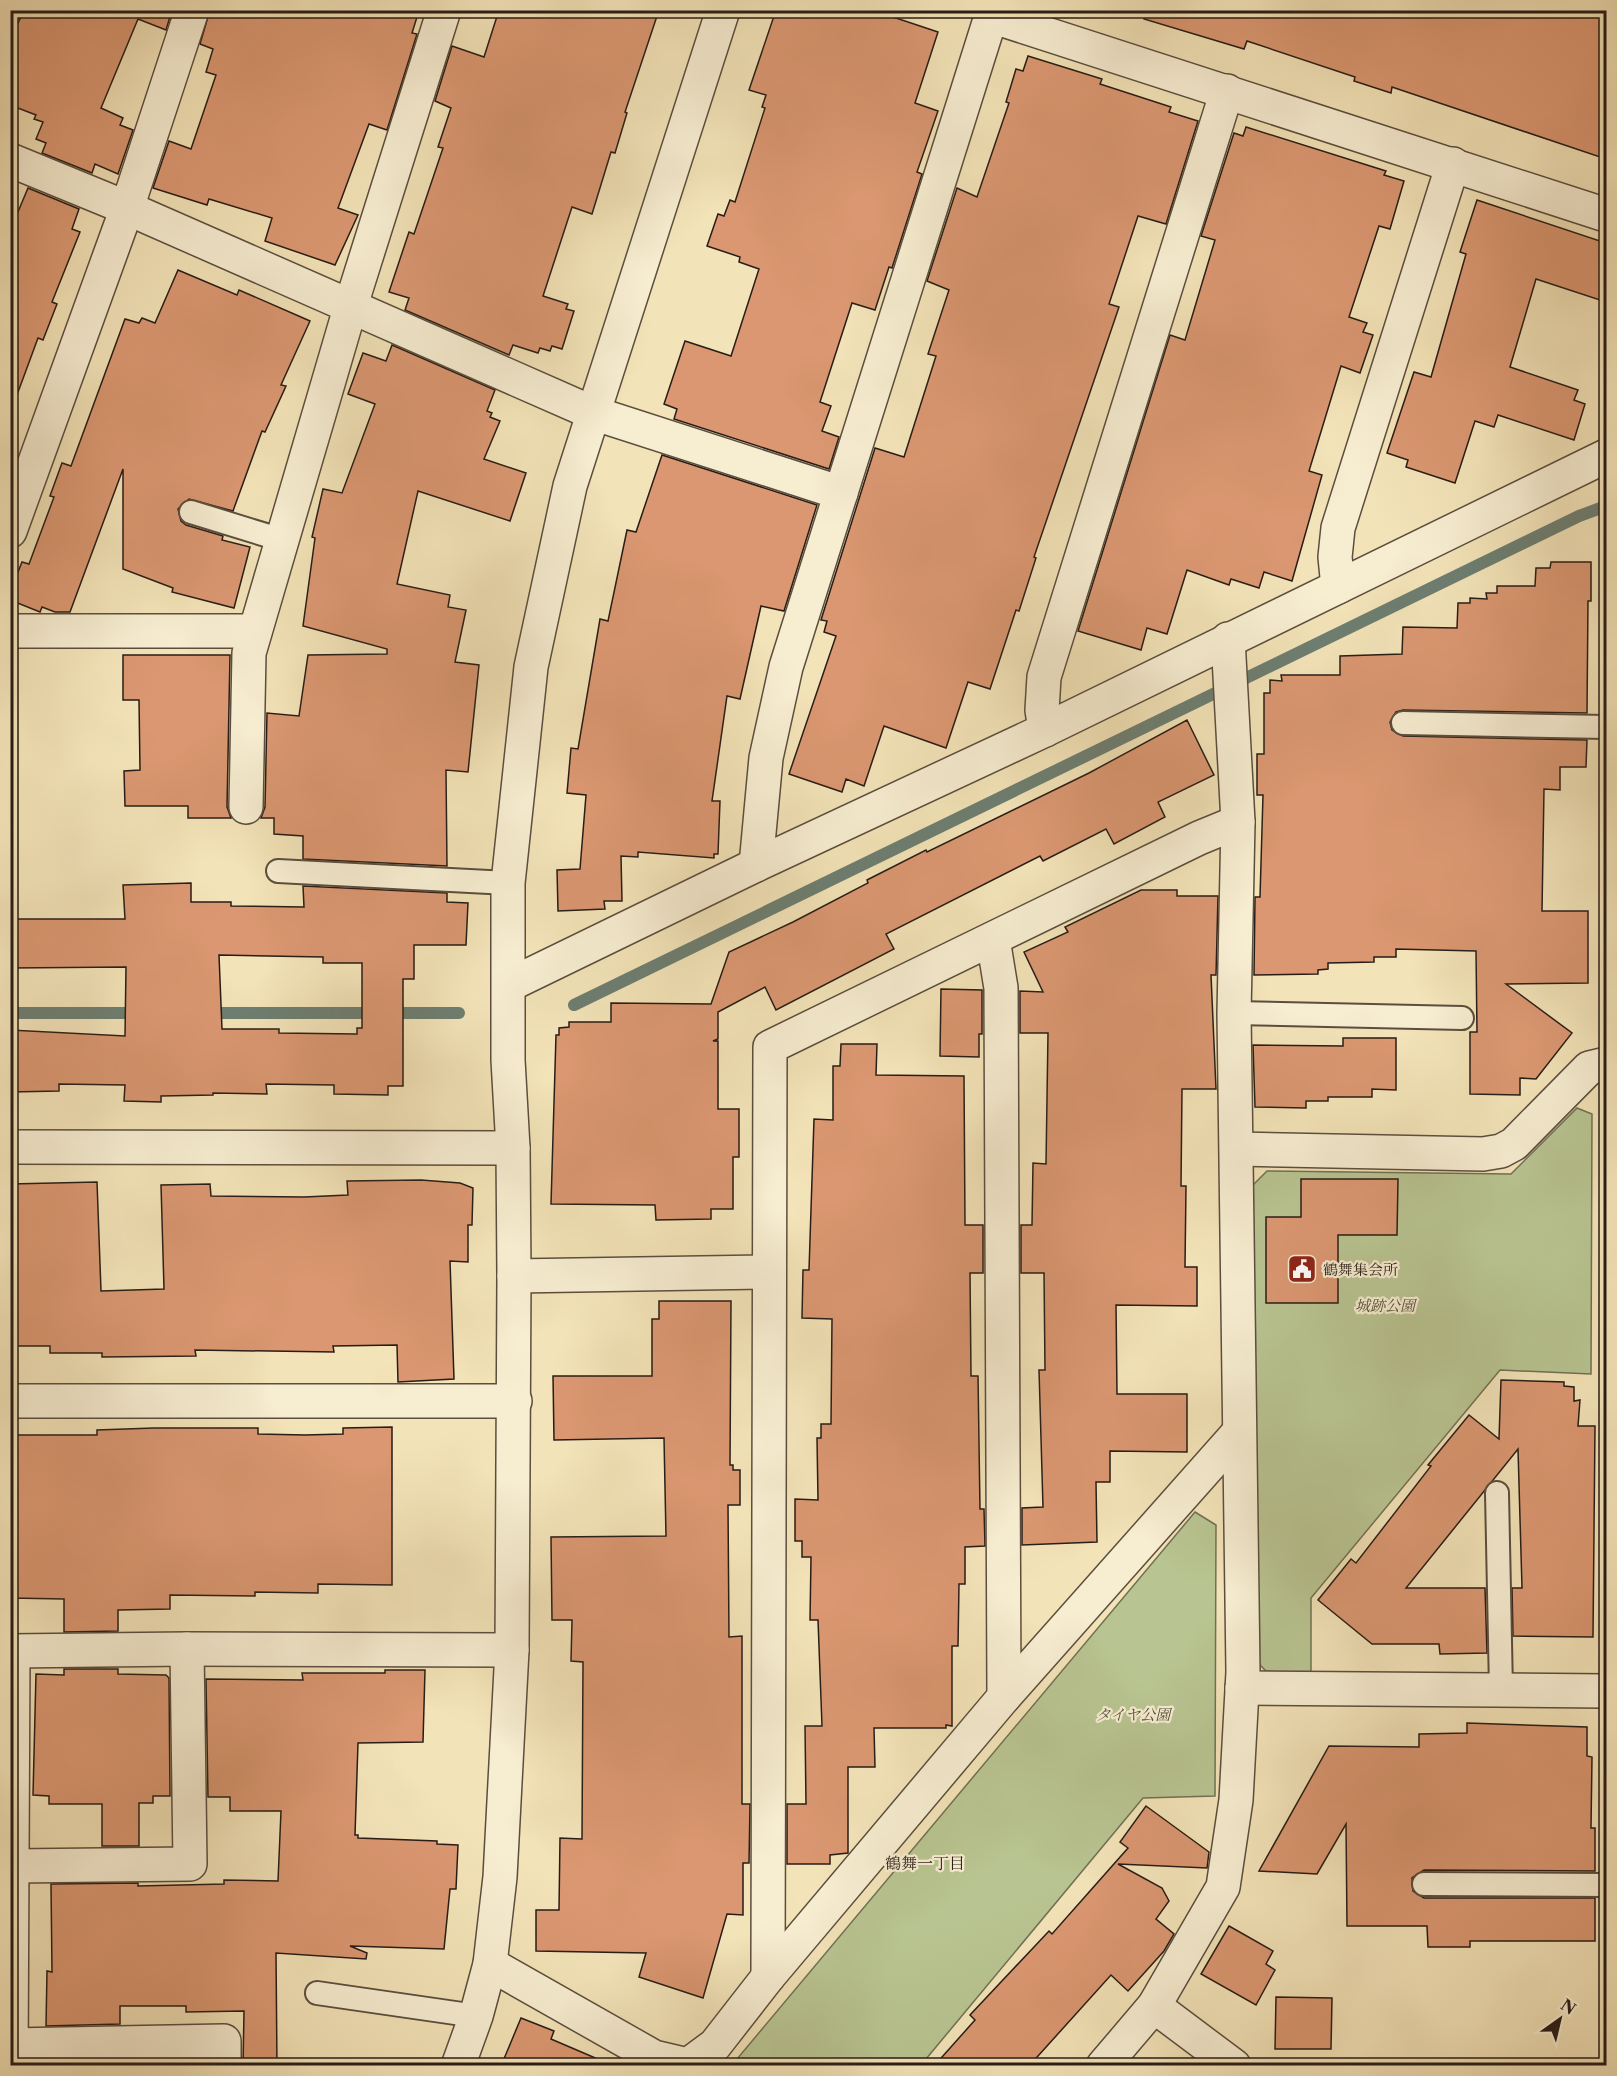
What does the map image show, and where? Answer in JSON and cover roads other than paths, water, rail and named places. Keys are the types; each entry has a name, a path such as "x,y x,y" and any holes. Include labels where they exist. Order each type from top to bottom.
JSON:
{"street":[{"path":"10,531 127,208 192,10"},
{"path":"246,807 249,653 351,305 444,10"},
{"path":"458,2066 476,2016 490,1964 500,1877 512,1650 515,1401 513,1149 508,1060 508,883 531,667 570,486 723,10"},
{"path":"756,865 766,758 786,667 992,13 1606,215"},
{"path":"1045,730 1042,710 1044,677 1227,91"},
{"path":"10,160 127,208 593,412 841,493"},
{"path":"1338,587 1335,557 1338,528 1453,164"},
{"path":"509,985 756,865 1045,730 1228,639 1605,463"},
{"path":"10,631 255,631"},
{"path":"1102,2066 1154,2006 1223,1887 1236,1800 1242,1688 1234,1013 1238,822 1228,639"},
{"path":"768,1977 770,1047 1199,838 1238,822"},
{"path":"993,939 1001,988 1004,1697"},
{"path":"1237,1149 1483,1154 1501,1151 1515,1144 1589,1068 1606,1064"},
{"path":"10,1147 513,1149"},
{"path":"514,1276 769,1272"},
{"path":"10,1401 515,1401"},
{"path":"490,1964 654,2057 688,2065 715,2045 768,1977 1004,1697 1239,1432"},
{"path":"11,2066 14,1866 12,1651 187,1648 512,1650"},
{"path":"14,1866 190,1864 187,1648"},
{"path":"1242,1688 1606,1691"},
{"path":"1154,2006 1234,2066"},
{"path":"11,2045 224,2041 224,2066"}],"lane":[{"path":"191,512 282,540"},
{"path":"1403,723 1606,727"},
{"path":"278,871 508,883"},
{"path":"1234,1013 1462,1018"},
{"path":"1497,1493 1501,1690"},
{"path":"1424,1884 1606,1885"},
{"path":"317,1993 476,2016"}],"waterway":[{"path":"574,1005 1579,516 1606,506"},
{"path":"10,1013 141,1013"},
{"path":"207,1013 459,1013"}],"place":[{"name":"鶴舞集会所","path":"1302,1269"}],"district":[{"name":"鶴舞一丁目","path":"925,1863"}],"park label":[{"name":"城跡公園","path":"1385,1305"},
{"name":"タイヤ公園","path":"1133,1714"}]}
